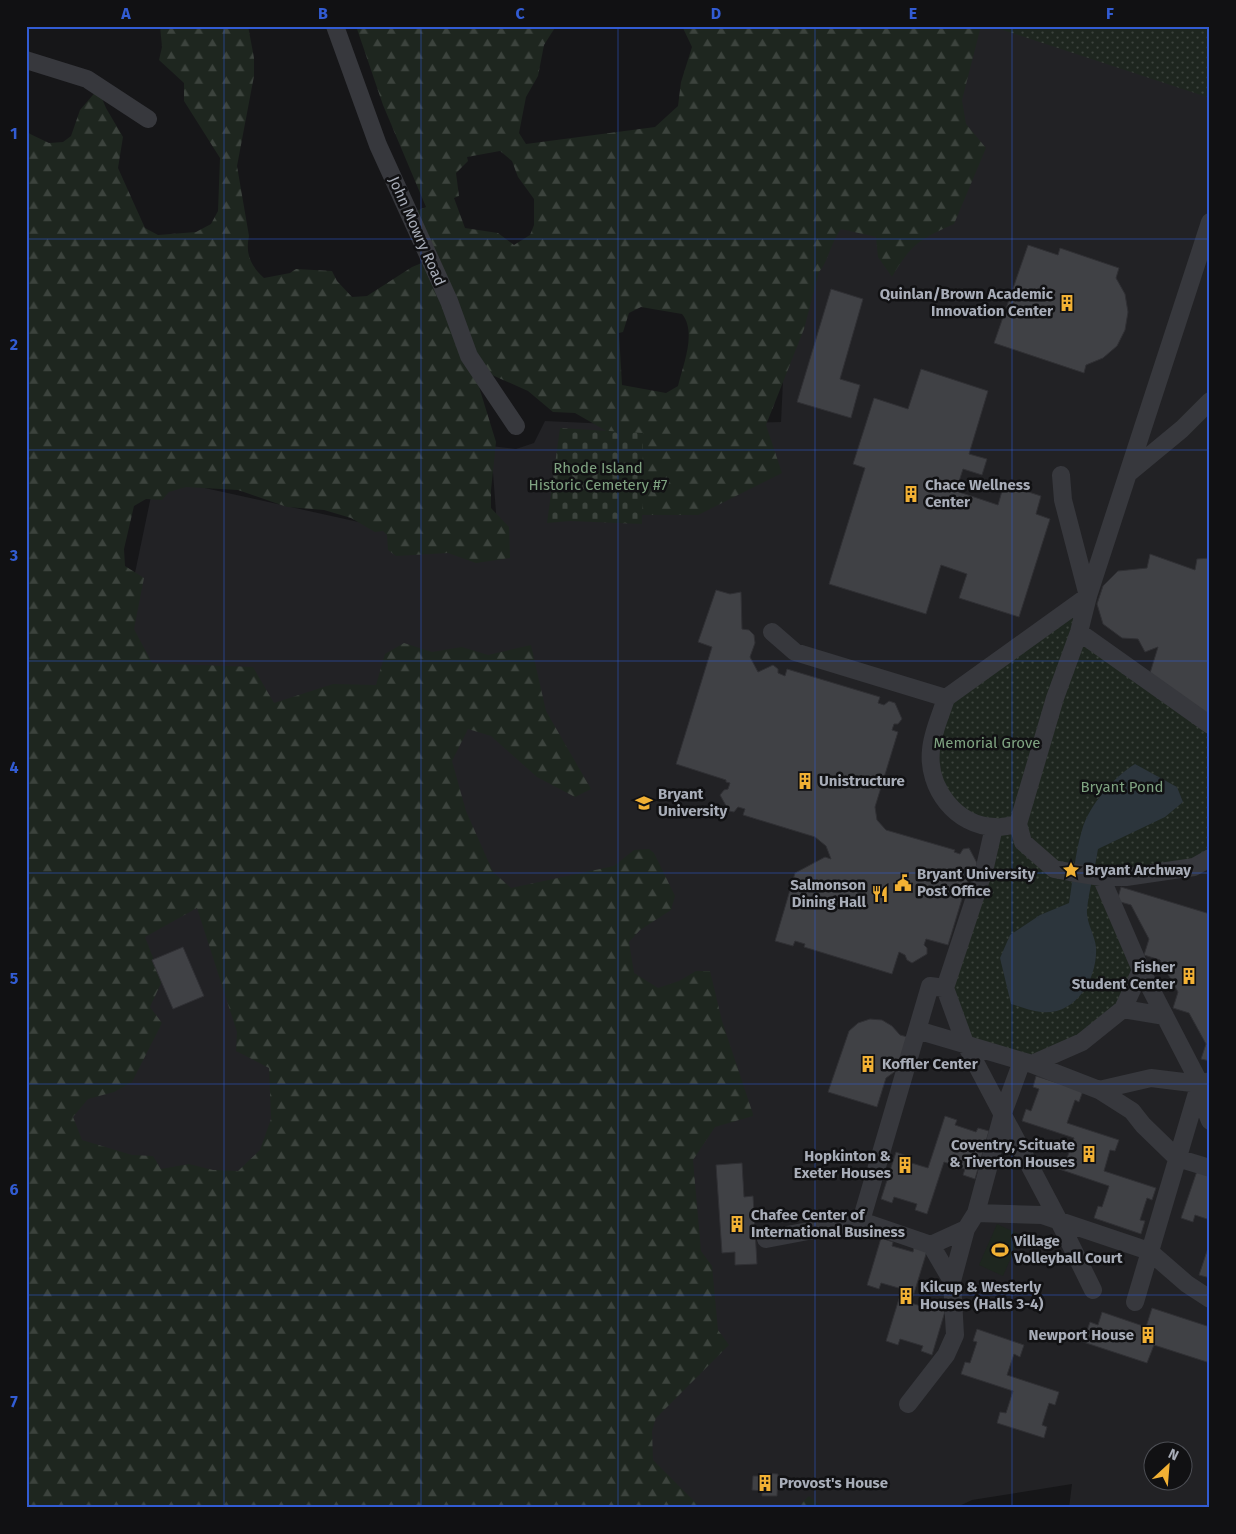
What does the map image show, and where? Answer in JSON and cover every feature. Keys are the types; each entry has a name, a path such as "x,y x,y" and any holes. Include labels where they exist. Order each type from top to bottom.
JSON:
{"street":[{"name":"John Mowry Road","path":"335,26 378,144 448,301 469,356 516,426"},
{"path":"26,60 87,79 148,120"},
{"path":"1210,222 1088,596 1080,632 1055,698 1018,824 1023,842 1054,869 1070,872 1126,877 1194,868 1210,858"},
{"path":"1130,472 1182,429 1210,401"},
{"path":"1061,474 1063,500 1088,596"},
{"path":"1018,824 994,827 964,819 943,800 931,772 930,750 946,698 1088,596"},
{"path":"772,632 795,652 946,698"},
{"path":"1080,632 1210,725"},
{"path":"994,827 985,867 945,988 965,1043 1004,1113 1093,1290"},
{"path":"1101,876 1141,970 1165,1016 1205,1082 1202,1101 1210,1121"},
{"path":"908,1404 946,1355 955,1335 952,1281 966,1229 976,1213 1004,1113 1027,1062 1082,1042 1123,1009 1141,970"},
{"path":"861,1221 930,986 945,988"},
{"path":"1123,1009 1165,1016"},
{"path":"917,1030 1027,1062 1099,1090 1132,1111 1143,1126 1177,1158 1210,1168"},
{"path":"1099,1090 1151,1078 1205,1082"},
{"path":"1135,1302 1177,1158 1205,1082"},
{"path":"976,1213 1042,1215 1060,1223 1149,1251 1187,1284 1210,1299"},
{"path":"766,1239 861,1221 931,1245 952,1281"},
{"path":"931,1245 966,1229"}],"shaded area":[{"name":"Bryant University","path":"790,26 1210,26 1210,1508 1069,1508 1072,1484 972,1500 955,1508 599,1508 26,1166 26,941 116,664 155,477 499,553 491,446 516,449 534,443 545,421 633,425 781,422 795,129"},
{"path":"1135,764 1177,787 1183,802 1165,817 1098,849 1087,910 1096,947 1096,959 1089,982 1082,993 1065,1008 1053,1012 1030,1010 1011,1004 1000,958 1010,935 1040,915 1069,903 1078,848 1085,821 1103,792 1119,776"}],"green space":[{"path":"160,26 248,26 254,58 254,76 237,166 249,236 248,248 250,259 264,278 290,273 296,269 332,271 337,281 352,297 367,296 412,267 429,260 411,213 426,207 383,105 356,26 415,26 420,29 439,26 556,26 544,45 538,76 526,97 519,133 526,144 655,127 678,106 681,82 692,47 682,26 985,26 980,30 962,100 966,124 986,148 954,224 917,244 905,257 892,277 878,257 876,237 841,229 819,272 804,329 766,425 782,473 698,515 628,515 615,436 575,413 553,412 528,391 492,375 476,377 496,442 491,508 509,527 510,558 476,563 448,553 396,556 388,550 387,535 383,531 375,532 351,518 324,510 287,507 238,490 186,487 169,492 162,500 146,499 134,506 124,549 125,566 144,578 134,629 152,663 253,667 274,703 333,684 376,685 385,654 404,643 432,652 462,647 488,655 531,645 546,711 591,789 575,797 537,777 491,736 468,729 452,761 466,811 493,872 511,888 614,866 634,850 649,849 654,853 675,896 671,910 640,930 629,942 634,973 658,988 679,981 696,971 710,971 722,1021 753,1114 753,1116 715,1127 693,1160 701,1251 712,1266 718,1330 729,1345 656,1418 652,1431 653,1460 701,1508 26,1508 26,132 49,143 63,142 71,136 80,110 98,89 106,108 123,137 118,168 145,228 158,235 196,232 211,224 218,211 220,158 184,101 184,83 159,60 162,47","holes":["500,151 512,161 518,177 534,199 534,225 530,235 514,245 498,233 465,228 454,198 459,196 456,173 468,161 467,157","641,307 682,314 686,321 689,339 688,349 678,386 666,393 622,385 619,333 623,332 629,313","197,908 237,1032 236,1051 269,1068 271,1119 260,1150 238,1171 213,1170 189,1164 161,1169 153,1156 132,1155 82,1140 73,1117 88,1099 114,1092 132,1082 162,1023 150,1007 162,981 145,937"]},
{"path":"992,26 1210,26 1210,98 1000,29"},
{"name":"Rhode Island Historic Cemetery #7","path":"560,428 643,433 642,524 570,521 547,523"},
{"path":"1088,596 1080,632 1210,725 1210,858 1101,877 1141,970 1123,1009 1032,1064 965,1043 945,988 994,827 964,819 931,772 946,698"},
{"name":"Village Volleyball Court","path":"997,1224 1021,1235 1003,1276 979,1265"},
{"path":"809,1496 823,1508 796,1508"}],"building":[{"name":"Quinlan/Brown Academic Innovation Center","path":"1028,245 1058,255 1060,248 1119,268 1116,278 1125,294 1128,312 1125,330 1117,346 1103,358 1086,365 1084,373 994,343"},
{"path":"831,289 863,299 840,379 860,385 851,418 797,402"},
{"name":"Chace Wellness Center","path":"921,369 988,391 969,454 987,459 982,475 963,469 956,491 998,505 1004,484 1041,496 1036,514 1050,519 1019,617 959,598 967,574 941,565 926,614 829,584 865,468 853,464 874,398 908,409"},
{"path":"1150,554 1195,570 1197,559 1210,558 1210,716 1150,673 1158,647 1145,652 1138,639 1122,638 1103,624 1097,604 1103,586 1118,571 1147,568"},
{"name":"Unistructure","path":"716,590 730,594 741,592 742,629 749,630 754,635 755,643 750,657 758,672 773,665 778,669 778,673 785,676 787,669 880,697 878,703 884,705 889,701 895,703 902,719 898,724 894,724 892,730 898,732 875,807 877,820 886,830 955,850 954,852 960,854 963,849 969,848 977,863 976,869 968,870 966,875 969,876 948,945 926,939 924,945 927,948 927,954 912,963 907,960 905,955 899,952 892,974 804,947 805,944 795,941 793,946 775,941 795,873 825,857 831,859 826,846 815,837 743,815 745,809 738,807 734,812 729,811 720,795 724,790 728,789 730,783 726,782 726,780 676,764 712,647 698,642"},
{"name":"Fisher Student Center","path":"1121,887 1210,914 1210,1061 1201,1059 1206,1044 1189,1013 1173,1008 1178,992 1160,960 1144,955 1149,939 1131,905 1117,901"},
{"path":"183,947 204,996 173,1009 152,960"},
{"name":"Koffler Center","path":"870,1019 882,1020 892,1026 900,1035 911,1038 897,1070 886,1078 877,1107 828,1092 849,1031 858,1023"},
{"name":"Coventry, Scituate & Tiverton Houses","path":"1036,1076 1083,1091 1079,1102 1075,1100 1067,1123 1119,1140 1115,1151 1110,1150 1104,1171 1156,1188 1152,1200 1147,1198 1140,1220 1145,1221 1141,1234 1094,1218 1098,1206 1102,1207 1109,1186 1059,1169 1063,1157 1067,1158 1074,1138 1022,1121 1026,1109 1031,1111 1039,1089 1033,1087"},
{"name":"Hopkinton & Exeter Houses","path":"945,1116 957,1120 955,1125 976,1132 978,1128 989,1131 975,1179 963,1175 965,1169 944,1162 927,1214 915,1210 917,1204 894,1197 892,1203 881,1199 896,1152 907,1156 905,1161 928,1168"},
{"name":"Chafee Center of International Business","path":"742,1163 744,1197 753,1196 757,1264 735,1265 735,1252 722,1253 716,1165"},
{"path":"1197,1171 1209,1175 1210,1220 1195,1215 1193,1222 1181,1218"},
{"name":"Kilcup & Westerly Houses (Halls 3-4)","path":"881,1238 893,1242 892,1246 913,1252 914,1247 927,1251 911,1303 934,1310 935,1305 946,1308 932,1355 921,1351 923,1346 900,1339 898,1345 886,1341 902,1289 881,1283 879,1289 867,1285"},
{"path":"1210,1242 1210,1278 1199,1275"},
{"name":"Newport House","path":"1152,1308 1210,1327 1210,1363 1154,1345 1147,1363 1083,1342 1090,1322 1098,1325 1102,1312 1146,1327"},
{"path":"977,1329 1024,1345 1020,1357 1014,1354 1007,1375 1059,1392 1055,1405 1049,1403 1042,1425 1047,1427 1044,1438 997,1423 1000,1412 1006,1413 1013,1391 961,1374 965,1362 970,1363 977,1342 973,1341"},
{"name":"Provost's House","path":"763,1473 778,1474 777,1496 762,1496 762,1491 752,1490 753,1476 763,1476"}],"place":[{"name":"Quinlan/Brown Academic Innovation Center","path":"1067,303"},
{"name":"Chace Wellness Center","path":"911,494"},
{"name":"Unistructure","path":"805,781"},
{"name":"Bryant University","path":"644,803"},
{"name":"Bryant Archway","path":"1071,870"},
{"name":"Bryant University Post Office","path":"903,883"},
{"name":"Salmonson Dining Hall","path":"880,894"},
{"name":"Fisher Student Center","path":"1189,976"},
{"name":"Koffler Center","path":"868,1064"},
{"name":"Coventry, Scituate & Tiverton Houses","path":"1089,1154"},
{"name":"Hopkinton & Exeter Houses","path":"905,1165"},
{"name":"Chafee Center of International Business","path":"737,1224"},
{"name":"Village Volleyball Court","path":"1000,1250"},
{"name":"Kilcup & Westerly Houses (Halls 3-4)","path":"906,1296"},
{"name":"Newport House","path":"1148,1335"},
{"name":"Provost's House","path":"765,1483"}],"park label":[{"name":"Memorial Grove","path":"987,743"},
{"name":"Bryant Pond","path":"1122,787"}]}
